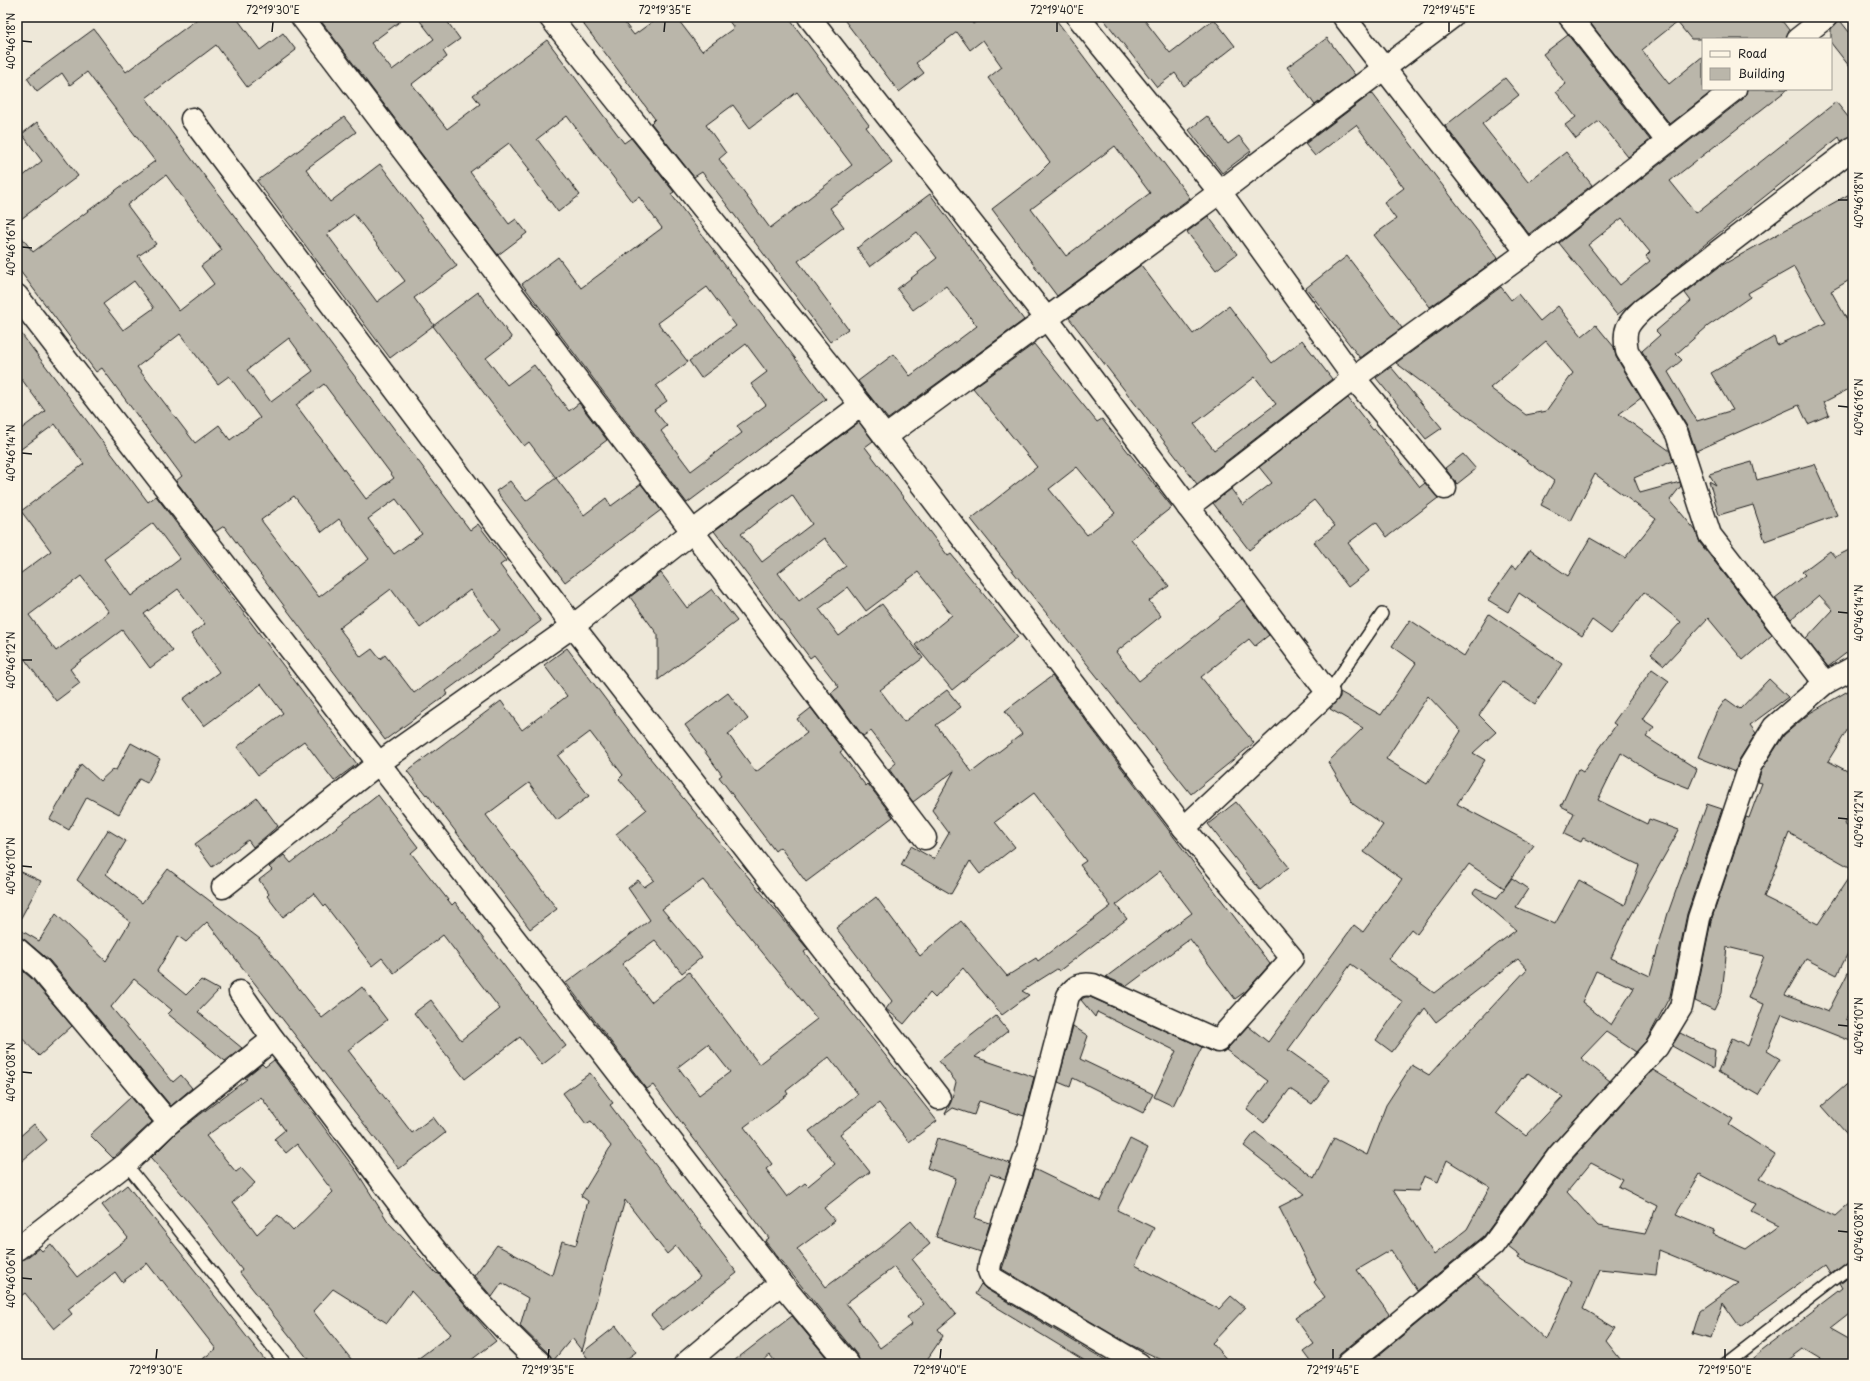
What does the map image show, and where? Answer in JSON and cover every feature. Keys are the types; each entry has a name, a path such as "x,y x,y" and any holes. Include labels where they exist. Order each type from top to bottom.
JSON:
{"street":[{"path":"302,17 691,533 924,838"},
{"path":"550,17 860,405 1184,828 1292,958 1218,1041 1093,985 1082,983 1073,989 1068,996 1029,1146 989,1267 992,1278 1139,1364"},
{"path":"809,17 1047,319 1328,692 1184,828"},
{"path":"1078,17 1220,192 1354,378 1445,488"},
{"path":"1344,17 1527,252"},
{"path":"885,437 1220,192 1452,17"},
{"path":"1570,17 1668,142"},
{"path":"1799,38 1824,18"},
{"path":"1188,506 1354,378 1527,252 1734,90"},
{"path":"192,119 573,626 939,1098"},
{"path":"1825,683 1710,535 1677,434 1627,351 1625,338 1626,328 1642,310 1853,148"},
{"path":"17,296 781,1283 848,1364"},
{"path":"223,887 379,763 573,626 691,533 860,405"},
{"path":"1348,1364 1493,1245 1559,1155 1657,1047 1681,1007 1699,918 1750,766 1774,727 1825,683 1853,668"},
{"path":"17,949 40,969 169,1123"},
{"path":"240,992 273,1039 455,1275 518,1344 541,1364"},
{"path":"17,1249 126,1164 169,1123 273,1039"},
{"path":"686,1364 781,1283"}],"lane":[{"path":"1328,692 1382,614"},
{"path":"126,1164 286,1364"},
{"path":"1725,1364 1853,1265"}],"building":[{"path":"200,17 236,17 260,50 283,33 296,50 247,87 216,45 146,98 470,530 478,524 506,561 500,565 541,621 446,691 448,694 385,740 224,526 215,532 176,481 182,476 102,368 96,372 17,267 17,231 33,252 155,161 87,72 70,85 62,73 37,92 27,78 94,29 126,72","holes":["166,175 222,250 201,266 214,284 179,311 138,256 156,244 127,205","134,281 154,308 123,330 103,304","180,334 218,384 229,376 260,418 230,440 219,425 195,443 137,367","289,338 313,371 271,402 247,370","324,384 394,478 366,499 296,405","294,496 322,532 339,519 369,559 319,597 261,520","396,499 422,534 394,554 368,519","391,589 420,628 470,590 500,630 414,693 385,655 380,659 372,649 361,657 339,628"]},
{"path":"318,17 406,17 371,43 392,70 434,39 417,17 444,17 460,39 443,51 447,57 412,84 447,129 480,104 473,95 547,40 624,143 631,138 674,192 671,194 826,399 687,503 522,284 558,257 581,288 662,228 639,197 632,202 567,116 537,139 580,195 558,212 528,171 530,170 509,143 470,172 509,224 516,219 527,233 498,255","holes":["707,287 736,326 689,361 701,378 746,344 767,372 751,384 766,405 737,426 742,433 691,471 661,431 667,426 654,410 667,401 656,386 688,362 658,323"]},
{"path":"578,17 620,17 634,35 659,17 676,17 702,51 734,28 726,17 788,17 869,125 866,127 892,162 830,208 844,227 798,261 848,329 830,342 702,172 694,177 651,123 655,119","holes":["797,92 852,165 770,228 719,159 726,153 706,125 733,105 750,128"]},
{"path":"842,17 976,17 971,21 973,24 982,17 1054,17 1190,198 1057,296 992,209 1039,173 1050,162 988,78 1002,67 983,40 970,50 957,32 916,63 924,73 899,92","holes":["1115,146 1150,193 1066,256 1031,209"]},
{"path":"1102,17 1142,17 1170,53 1214,19 1235,46 1184,86 1175,73 1157,87"},
{"path":"1590,17 1779,17 1789,30 1786,38 1691,39 1677,22 1642,50 1669,84 1702,57 1702,90 1714,90 1670,124 1587,19"},
{"path":"1838,18 1853,37 1853,71 1832,44 1831,29 1837,22"},
{"path":"1568,35 1650,140 1628,157 1599,121 1576,139 1565,125 1576,117 1556,92 1566,84 1543,54"},
{"path":"1327,38 1355,75 1315,105 1287,67"},
{"path":"1505,78 1519,95 1482,124 1528,182 1566,152 1592,185 1529,234 1445,126"},
{"path":"1747,90 1787,90 1670,181 1696,213 1836,102 1853,123 1853,136 1841,141 1839,137 1617,315 1559,243 1743,99","holes":["1622,218 1650,252 1646,256 1650,261 1620,285 1588,245"]},
{"path":"1372,93 1498,258 1430,307 1374,235 1396,219 1384,203 1404,188 1356,125 1315,156 1305,144"},
{"path":"1207,116 1228,144 1239,136 1251,151 1222,173 1189,130"},
{"path":"344,117 356,132 306,169 330,202 380,164 457,266 414,298 434,325 390,358 257,181","holes":["354,214 405,281 377,302 327,234"]},
{"path":"37,122 78,176 17,222 17,181 42,161 22,134"},
{"path":"1853,192 1853,278 1831,291 1853,330 1853,387 1824,402 1829,415 1808,424 1799,405 1696,451 1688,428 1642,351 1660,335 1656,331 1691,301 1685,293 1719,267","holes":["1794,267 1826,323 1777,345 1774,337 1711,373 1733,410 1697,421 1668,372 1682,360 1676,354 1708,326 1750,297 1748,293"]},
{"path":"930,194 1024,320 888,419 858,381 894,354 910,376 977,326 946,286 913,310 897,289 937,258 917,232 870,267 857,248"},
{"path":"1208,216 1237,254 1216,270 1187,232"},
{"path":"1347,256 1402,328 1360,358 1306,288"},
{"path":"1141,265 1193,334 1229,306 1272,363 1302,340 1332,379 1197,484 1069,318","holes":["1255,377 1276,404 1214,450 1194,424"]},
{"path":"1501,287 1511,300 1518,294 1540,321 1558,306 1582,336 1596,325 1614,347 1616,357 1641,398 1619,414 1670,451 1673,461 1634,478 1640,493 1680,482 1681,486 1670,500 1696,531 1700,543 1772,635 1743,660 1708,618 1664,665 1651,654 1681,622 1644,592 1611,634 1592,620 1582,636 1519,593 1508,612 1488,600 1512,566 1516,569 1530,550 1568,576 1590,538 1625,558 1656,519 1595,474 1571,521 1541,505 1554,481 1396,363","holes":["1546,341 1573,373 1546,411 1526,415 1490,388"]},
{"path":"478,292 512,338 486,358 507,385 534,365 569,411 579,403 607,440 556,478 529,442 524,446 433,326"},
{"path":"17,328 148,502 156,496 357,764 334,781 304,741 258,775 237,747 283,713 261,684 204,726 183,699 219,672 191,634 205,624 178,589 144,614 173,651 150,668 122,630 70,669 80,683 56,701 17,649 17,576 51,551 21,511 84,464 55,424 17,452 17,432 45,411 17,373","holes":["153,523 180,559 131,596 104,559","81,576 109,612 56,651 29,615"]},
{"path":"1034,344 1097,422 1102,419 1172,507 1131,539 1169,586 1149,601 1161,616 1116,652 1139,681 1242,599 1269,635 1255,646 1249,639 1201,677 1254,743 1191,794 971,519 1037,467 973,388","holes":["1077,467 1115,513 1087,535 1049,489"]},
{"path":"1391,367 1442,428 1426,439 1376,378"},
{"path":"1348,398 1373,430 1375,429 1420,487 1425,483 1438,498 1387,537 1376,522 1348,543 1369,571 1348,587 1314,542 1335,526 1314,500 1249,550 1213,503 1231,489 1243,505 1272,483 1259,467"},
{"path":"859,422 873,441 865,447 948,556 951,554 1018,637 952,690 915,645 952,615 918,572 866,611 848,587 819,609 839,636 882,604 923,658 880,690 904,722 947,690 961,707 936,725 972,772 1022,734 1005,711 1052,676 1270,964 1246,991 1235,999 1190,939 1127,986 1106,977 1192,913 1160,871 1116,905 1127,919 1059,971 1057,969 1022,991 1029,995 1002,1015 963,968 935,998 930,993 904,1024 886,1009 892,1001 836,928 876,897 920,956 961,921 1007,976 1036,958 1038,961 1111,906 1080,865 1086,861 1034,793 995,822 1015,847 980,874 970,861 951,894 901,865 911,846 934,859 949,833 932,810 954,771 913,802 889,769 896,763 871,731 863,736 831,693 839,687 814,655 810,658 714,531","holes":["792,495 812,524 762,562 741,534","824,538 846,566 799,601 778,573"]},
{"path":"1463,454 1476,469 1457,484 1445,468"},
{"path":"1752,462 1757,480 1814,464 1837,515 1765,541 1753,505 1719,515 1709,481 1716,485 1709,474"},
{"path":"556,478 584,515 606,498 611,506 641,484 661,510 565,582 496,491 510,481 526,501"},
{"path":"1853,548 1853,648 1828,667 1806,639 1833,610 1819,595 1791,619 1775,598 1805,575 1802,572 1830,551 1835,557"},
{"path":"661,573 687,608 712,589 737,621 658,680 658,635 630,597"},
{"path":"1489,614 1562,664 1535,704 1503,682 1479,715 1496,732 1473,753 1485,760 1457,804 1534,845 1504,888 1469,864 1417,934 1411,929 1388,959 1434,993 1516,930 1473,893 1476,889 1497,898 1512,878 1528,889 1516,907 1555,924 1579,880 1625,905 1639,865 1583,838 1581,842 1564,834 1574,813 1561,806 1578,769 1583,772 1616,725 1613,723 1652,669 1669,681 1642,719 1654,727 1646,737 1697,769 1689,788 1656,775 1621,753 1598,800 1647,824 1649,819 1679,830 1628,921 1611,958 1650,976 1668,913 1707,804 1722,809 1687,914 1670,996 1647,1040 1636,1052 1606,1032 1581,1058 1610,1081 1549,1148 1484,1236 1417,1291 1391,1250 1357,1270 1389,1314 1340,1354 1336,1364 1312,1364 1303,1352 1314,1344 1295,1318 1325,1297 1314,1282 1316,1280 1279,1207 1305,1194 1244,1146 1255,1132 1314,1178 1334,1138 1367,1155 1386,1105 1412,1065 1429,1075 1527,969 1518,959 1436,1022 1425,1008 1392,1052 1376,1040 1403,1002 1351,964 1288,1050 1330,1080 1312,1104 1290,1089 1264,1123 1247,1109 1268,1081 1226,1050 1248,1026 1268,1042 1354,925 1363,932 1402,879 1364,852 1383,825 1353,804 1328,762 1363,728 1330,709 1340,697 1340,692 1381,715 1416,663 1392,646 1410,620 1464,656","holes":["1428,696 1461,731 1427,784 1386,759","1596,971 1634,988 1611,1025 1582,1002","1528,1073 1563,1097 1526,1136 1496,1113 1522,1078 1523,1079","1447,1160 1490,1187 1467,1229 1434,1255 1393,1190 1418,1191 1424,1176 1438,1182"]},
{"path":"567,648 645,752 808,949 804,952 937,1121 909,1142 879,1103 840,1134 870,1172 824,1208 835,1221 797,1249 826,1287 879,1248 911,1221 930,1244 912,1259 956,1314 938,1329 943,1336 924,1364 860,1364 858,1356 765,1241 769,1238 653,1085 647,1089 566,983 650,920 628,888 638,880 644,887 654,880 616,834 646,810 619,779 623,775 590,732 558,756 589,796 557,820 529,783 486,815 557,909 530,929 427,794 426,795 407,771 501,701 522,730 567,696 544,665","holes":["703,880 817,1019 759,1064 689,972 651,1002 622,964 655,940 682,973 702,957 662,909","708,1044 730,1072 699,1095 678,1067","829,1057 858,1094 809,1131 835,1164 808,1186 805,1183 787,1197 766,1169 772,1164 744,1127 788,1094 786,1091","894,1267 924,1304 907,1317 912,1324 880,1348 846,1303"]},
{"path":"1769,679 1788,697 1750,725 1756,733 1739,760 1735,772 1698,757 1716,713 1726,699 1740,709"},
{"path":"1853,688 1853,721 1828,761 1853,774 1853,807 1844,824 1853,830 1853,869 1789,833 1764,897 1818,924 1853,871 1853,943 1837,975 1806,959 1785,995 1828,1012 1853,963 1853,1005 1846,1019 1853,1022 1853,1042 1782,1014 1767,1051 1780,1059 1758,1095 1718,1072 1732,1038 1748,1046 1764,1004 1748,998 1764,956 1727,947 1722,993 1714,1010 1695,1001 1711,921 1746,817 1749,818 1762,783 1758,782 1761,771 1784,735 1810,713"},
{"path":"728,693 748,719 728,734 756,772 807,733 797,719 811,708 843,750 840,752 866,786 868,784 893,817 806,882 780,847 775,851 719,777 722,775 685,725"},
{"path":"131,743 160,759 147,783 139,779 119,814 87,797 69,830 50,819 81,764 100,781 113,769 116,770"},
{"path":"378,795 418,847 411,853 452,905 455,902 566,1046 542,1065 520,1037 465,1079 414,1013 431,1000 461,1040 500,1009 443,935 394,973 382,958 372,966 314,893 283,917 267,896 269,894 259,880 272,870 269,867 284,855 291,863"},
{"path":"257,798 278,826 253,847 248,840 212,867 195,844"},
{"path":"1236,802 1289,867 1260,890 1208,824"},
{"path":"108,830 126,841 106,874 142,903 168,869 260,939 322,1018 362,987 387,1020 348,1050 412,1133 433,1117 445,1133 399,1169 207,922 186,942 178,936 157,971 186,995 201,980 219,990 198,1012 242,1048 225,1061 168,1014 172,1010 134,979 111,1007 173,1082 181,1075 192,1088 171,1106 50,961 25,940 17,937 17,928 39,941 56,914 106,961 130,922 77,880"},
{"path":"17,870 41,881 17,925"},
{"path":"17,966 31,978 72,1026 39,1056 17,1033"},
{"path":"1085,997 1090,997 1202,1047 1173,1106 1154,1097 1176,1051 1097,1012 1095,1017 1081,1000"},
{"path":"996,1016 1008,1031 975,1057 1034,1077 1024,1116 979,1101 974,1115 953,1108 945,1114 951,1102 956,1082 939,1061"},
{"path":"1073,1026 1088,1036 1080,1059 1153,1094 1143,1113 1073,1078 1070,1087 1058,1082"},
{"path":"1680,1033 1715,1050 1713,1069 1672,1046"},
{"path":"274,1060 357,1172 389,1223 436,1273 439,1274 496,1341 466,1364 411,1364 451,1334 411,1291 387,1323 333,1289 313,1311 355,1364 312,1364 240,1273 242,1270 194,1208 151,1158 177,1132 247,1079 245,1078 262,1064 265,1067","holes":["261,1097 285,1130 274,1139 286,1153 297,1144 333,1192 293,1231 278,1215 257,1234 233,1202 255,1183 241,1168 236,1172 206,1136"]},
{"path":"1653,1070 1733,1119 1729,1125 1775,1155 1759,1179 1835,1217 1853,1201 1853,1258 1831,1273 1826,1265 1740,1327 1723,1303 1711,1339 1693,1334 1700,1311 1739,1283 1659,1250 1656,1275 1600,1269 1583,1309 1615,1328 1606,1341 1624,1364 1368,1364 1476,1275 1546,1340 1572,1281 1518,1258 1520,1255 1508,1246 1569,1163","holes":["1591,1163 1622,1179 1618,1186 1657,1206 1645,1234 1598,1226 1567,1192","1700,1174 1756,1204 1751,1211 1779,1225 1746,1249 1712,1234 1714,1230 1676,1214"]},
{"path":"590,1073 613,1103 610,1105 737,1273 663,1330 651,1315 700,1277 676,1246 667,1254 625,1200 582,1351 572,1338 553,1361 550,1355 520,1326 528,1298 502,1283 492,1297 474,1276 497,1245 552,1275 562,1241 576,1245 588,1201 581,1196 611,1146 591,1121 586,1124 563,1093"},
{"path":"1853,1079 1853,1141 1822,1106"},
{"path":"131,1097 152,1122 113,1158 90,1135"},
{"path":"34,1124 47,1140 17,1165 17,1139"},
{"path":"937,1138 1010,1163 1005,1179 990,1174 975,1218 990,1223 981,1252 936,1237 956,1178 927,1168"},
{"path":"1130,1139 1148,1148 1117,1210 1154,1228 1135,1265 1219,1309 1231,1296 1245,1308 1212,1343 1231,1364 1170,1364 1127,1343 1002,1269 1034,1170 1100,1201"},
{"path":"127,1185 268,1364 196,1364 216,1349 147,1263 122,1282 115,1272 68,1309 72,1314 54,1329 25,1293 17,1299 17,1261 25,1259 39,1248 42,1251 51,1244 77,1277 128,1238 102,1205"},
{"path":"1853,1274 1853,1310 1830,1328 1853,1341 1853,1364 1828,1364 1803,1349 1783,1364 1745,1364 1843,1289 1840,1284"},
{"path":"981,1284 986,1289 1112,1364 1090,1364 975,1294"},
{"path":"792,1316 832,1364 777,1364 770,1355 759,1364 730,1364"},
{"path":"616,1326 636,1352 620,1364 592,1364 583,1352"}]}
